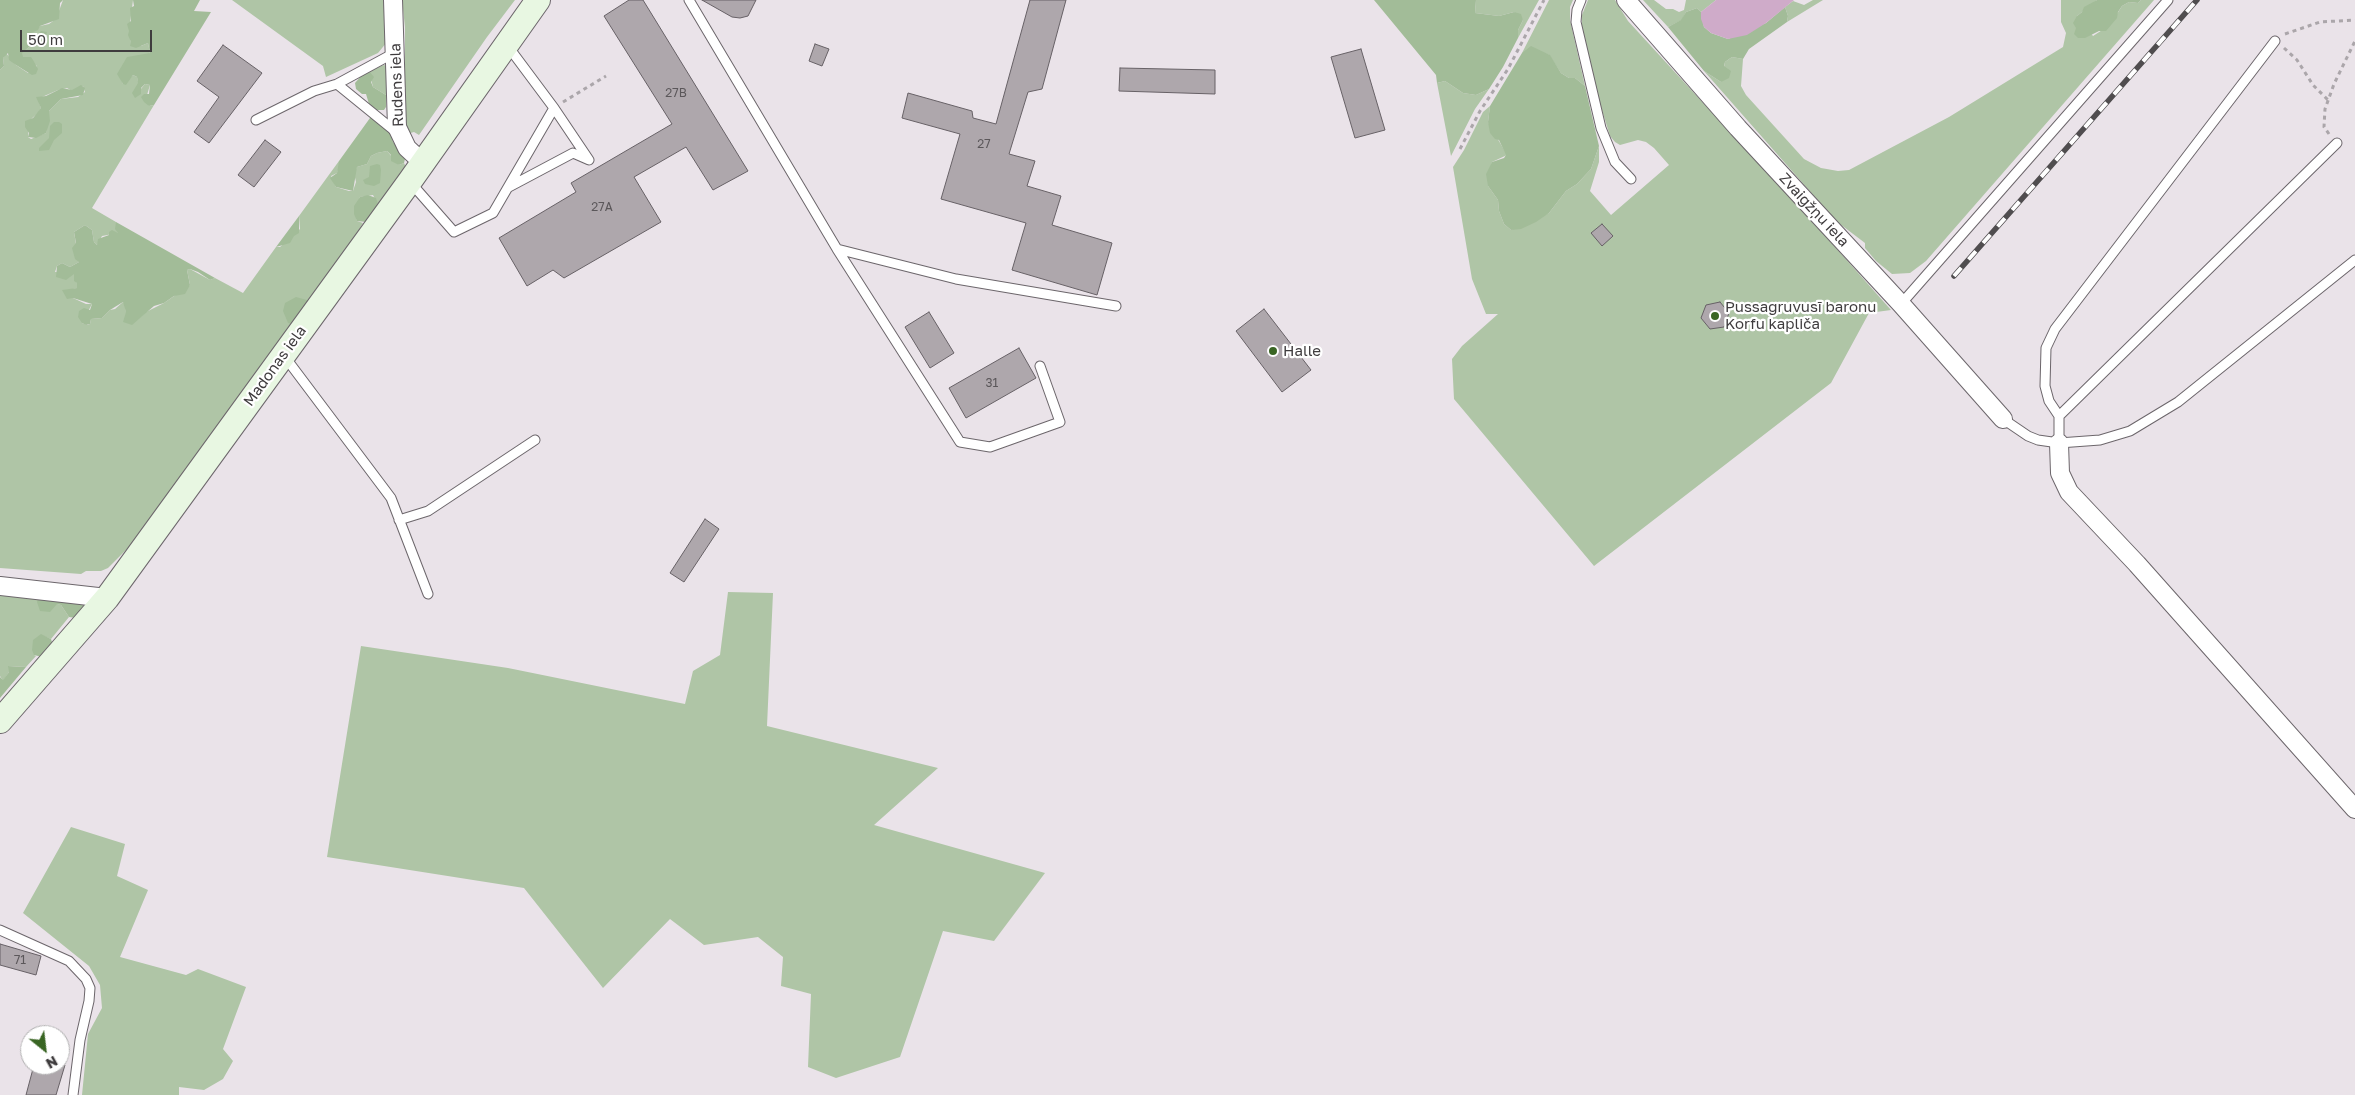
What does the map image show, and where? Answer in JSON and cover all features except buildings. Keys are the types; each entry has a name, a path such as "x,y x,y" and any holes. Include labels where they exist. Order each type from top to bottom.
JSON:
{"main road":[{"name":"Madonas iela","path":"0,721 107,598 538,0"}],"street":[{"name":"Rudens iela","path":"393,0 396,52 395,104 398,134 416,171"},
{"name":"Zvaigžņu iela","path":"1626,0 1738,128 1901,304 2003,419"},
{"path":"2059,443 2060,474 2069,492 2137,564 2355,808"},
{"path":"0,586 107,598"}],"lane":[{"path":"690,0 837,249 960,442 990,447 1060,422 1040,366"},
{"path":"1581,0 1577,10 1576,22 1601,128 1615,162 1631,179"},
{"path":"1901,304 2168,0"},
{"path":"2059,443 2059,416 2049,400 2045,379 2046,348 2055,329 2275,41"},
{"path":"507,45 554,108 589,160 573,153 508,188"},
{"path":"256,120 314,91 337,84 396,52"},
{"path":"337,84 398,134"},
{"path":"416,171 454,232 493,213 554,108"},
{"path":"2059,416 2337,143"},
{"path":"837,249 956,279 1116,306"},
{"path":"2003,419 2028,436 2038,440 2059,443 2100,440 2145,423 2178,402 2355,260"},
{"path":"284,354 391,498 428,594"},
{"path":"399,520 428,511 535,440"},
{"path":"0,930 69,961 86,979 90,988 72,1095"}],"path":[{"path":"1460,150 1480,112 1508,69 1544,0"},
{"path":"2328,100 2313,85 2297,60 2275,41 2287,33 2320,22 2355,20"},
{"path":"2337,143 2324,127 2328,100 2355,41"},
{"path":"554,108 606,76"}],"green space":[{"path":"0,0 63,0 60,3 59,19 40,26 38,30 29,34 31,38 36,37 41,31 47,32 42,46 29,47 22,53 23,57 31,57 33,60 38,69 36,74 32,75 9,60 8,53 3,58 4,66 0,70"},
{"path":"63,0 133,0 129,31 131,42 141,46 148,43 150,53 121,79 123,84 133,75 137,77 140,90 145,84 150,85 147,95 149,106 154,105 92,208 116,222 118,233 102,236 97,245 94,242 92,230 85,225 74,232 79,262 70,267 62,263 57,266 55,272 74,273 77,288 73,289 73,298 86,304 92,304 82,323 87,325 90,324 91,319 102,318 110,310 115,309 123,302 126,312 137,320 146,312 164,303 190,285 187,270 190,269 210,280 215,278 243,293 276,247 280,247 300,229 299,216 339,161 337,173 331,176 336,187 349,191 353,191 356,182 354,173 357,167 367,164 371,156 377,153 387,151 399,165 404,163 406,167 379,207 373,195 360,197 355,210 357,221 363,223 354,238 294,325 135,541 108,568 101,571 86,571 81,574 0,568 0,70 4,66 3,58 6,53 16,65 28,73 37,66 22,57 21,53 29,47 42,46 47,35 30,38 29,34 40,26 49,24 56,19","holes":["83,86 85,92 78,97 61,99 49,111 46,133 31,139 28,137 29,121 39,112 41,108 39,102 42,97 58,90 67,88 72,91"]},
{"path":"133,0 200,0 194,11 211,12 154,105 149,106 141,97 144,94 149,94 150,85 145,84 141,88 141,94 135,98 132,93 138,83 137,77 133,75 126,85 123,84 117,74 127,57 150,53 148,43 136,48 130,46 131,42 127,24 131,21 130,8 134,6"},
{"path":"232,0 385,0 387,42 378,53 326,77 323,66"},
{"path":"402,0 515,0 419,135 414,132 407,134 405,127 405,27"},
{"path":"1374,0 1476,0 1475,13 1499,16 1514,12 1521,14 1523,20 1518,30 1518,38 1503,67 1489,89 1476,95 1463,93 1445,81 1437,83 1436,75"},
{"path":"1476,0 1539,0 1518,38 1518,30 1523,20 1514,12 1499,16 1475,13"},
{"path":"1549,0 1573,0 1570,7 1570,20 1585,86 1575,78 1569,78 1561,73 1549,55 1542,52 1522,53"},
{"path":"1588,0 1615,0 1628,21 1891,310 1869,313 1831,383 1594,566 1454,399 1452,359 1462,346 1498,314 1486,314 1472,279 1453,167 1464,150 1483,112 1490,106 1488,122 1507,155 1492,162 1488,186 1498,200 1499,211 1504,224 1511,230 1549,213 1566,191 1577,184 1591,169 1599,146 1599,162 1590,191 1611,215 1669,165 1646,142 1638,140 1620,145 1610,136 1597,94 1582,27 1582,15"},
{"path":"1643,0 1654,0 1666,9 1673,9 1679,12 1684,10 1686,0 1716,0 1701,12 1697,8 1686,12 1682,20 1668,27"},
{"path":"1813,0 1823,0 1787,22 1788,16 1785,7 1793,1 1804,5"},
{"path":"2061,0 2097,0 2077,16 2093,36 2110,25 2122,6 2129,2 2138,3 2141,0 2154,0 1926,261 1910,273 1892,274 1876,261 1865,248 1865,243 1836,221 1704,71 1721,82 1725,62 1732,57 1743,59 1741,86 1746,95 1804,159 1821,168 1838,171 1849,170 1949,117 2063,47 2066,33 2061,22"},
{"path":"2097,0 2141,0 2138,3 2129,2 2122,6 2117,18 2106,31 2099,31 2085,38 2078,38 2074,34 2076,28 2073,23 2084,7"},
{"path":"1785,7 1788,16 1787,22 1749,49 1743,59 1732,57 1725,62 1724,66 1731,71 1729,78 1721,82 1704,71 1668,27 1681,20 1686,12 1697,8 1701,12 1704,27 1711,33 1728,39 1766,23"},
{"path":"1531,46 1550,55 1561,73 1569,78 1575,78 1585,86 1599,146 1591,169 1577,184 1566,191 1549,213 1521,229 1511,230 1504,224 1499,211 1498,200 1488,186 1486,174 1492,162 1504,158 1506,155 1499,140 1495,139 1490,133 1488,122 1490,106 1522,53"},
{"path":"384,65 387,66 388,70 386,95 373,87 369,71"},
{"path":"369,71 374,77 371,82 373,87 386,95 386,107 384,110 375,110 369,104 366,94 362,94 356,89 355,83 363,74"},
{"path":"1445,81 1463,93 1476,95 1489,89 1475,109 1451,156 1437,83"},
{"path":"81,85 85,88 83,95 61,99 49,111 50,121 46,133 36,138 28,137 29,133 25,127 25,121 33,118 41,108 36,97 46,96 62,88 72,90"},
{"path":"375,116 390,130 393,142 406,155 404,163 399,165 391,161 391,155 387,151 377,153 371,156 367,164 357,167 353,191 336,187 330,178 337,173 339,161 370,118"},
{"path":"54,122 62,124 62,133 54,140 49,150 39,151 39,148 49,138 50,126"},
{"path":"380,165 381,170 380,183 374,186 365,184 363,180 369,177 370,166"},
{"path":"368,195 376,198 379,207 374,216 367,219 366,222 357,221 354,214 354,206 360,197"},
{"path":"299,216 299,233 294,236 290,243 276,247"},
{"path":"116,222 215,278 210,280 198,272 190,269 187,270 190,285 185,294 174,296 164,303 154,306 132,325 123,322 126,312 123,302 110,310 102,318 91,319 90,324 86,325 82,323 78,317 79,311 84,308 90,310 92,304 73,298 67,299 62,290 77,288 77,283 74,281 74,274 66,280 56,277 57,266 62,263 70,267 79,262 75,259 72,248 76,243 74,232 85,225 92,230 94,242 97,245 98,239 109,235 109,232 112,230 118,233 115,229"},
{"path":"296,297 307,300 309,306 294,325 288,323 283,311 285,303"},
{"path":"0,587 61,605 69,617 51,639 41,635 34,644 34,655 36,656 26,667 9,666 9,672 3,681 0,676"},
{"path":"728,592 773,593 767,726 938,768 874,825 1045,873 994,941 943,931 900,1057 836,1078 808,1067 811,994 781,986 783,957 758,937 704,945 670,919 603,988 524,888 327,857 361,646 508,668 685,704 693,671 720,655"},
{"path":"39,595 83,602 84,607 76,618 69,617 61,605 57,604 50,612 40,611 37,602"},
{"path":"41,634 51,639 53,645 42,657 34,655 32,650 33,640"},
{"path":"8,666 26,667 0,698 0,677 3,680 9,672"},
{"path":"71,827 125,844 117,876 148,890 120,957 186,975 198,969 246,987 223,1049 233,1061 223,1079 204,1090 179,1087 179,1095 82,1095 88,1034 102,1008 100,985 89,966 23,913"}],"shaded area":[{"path":"1716,0 1794,0 1766,23 1747,35 1728,39 1711,33 1704,27 1701,19 1701,12"}],"railway":[{"path":"1954,276 2197,0"}],"place":[{"name":"Pussagruvusī baronu Korfu kapliča","path":"1715,316"},
{"name":"Halle","path":"1273,351"}]}
